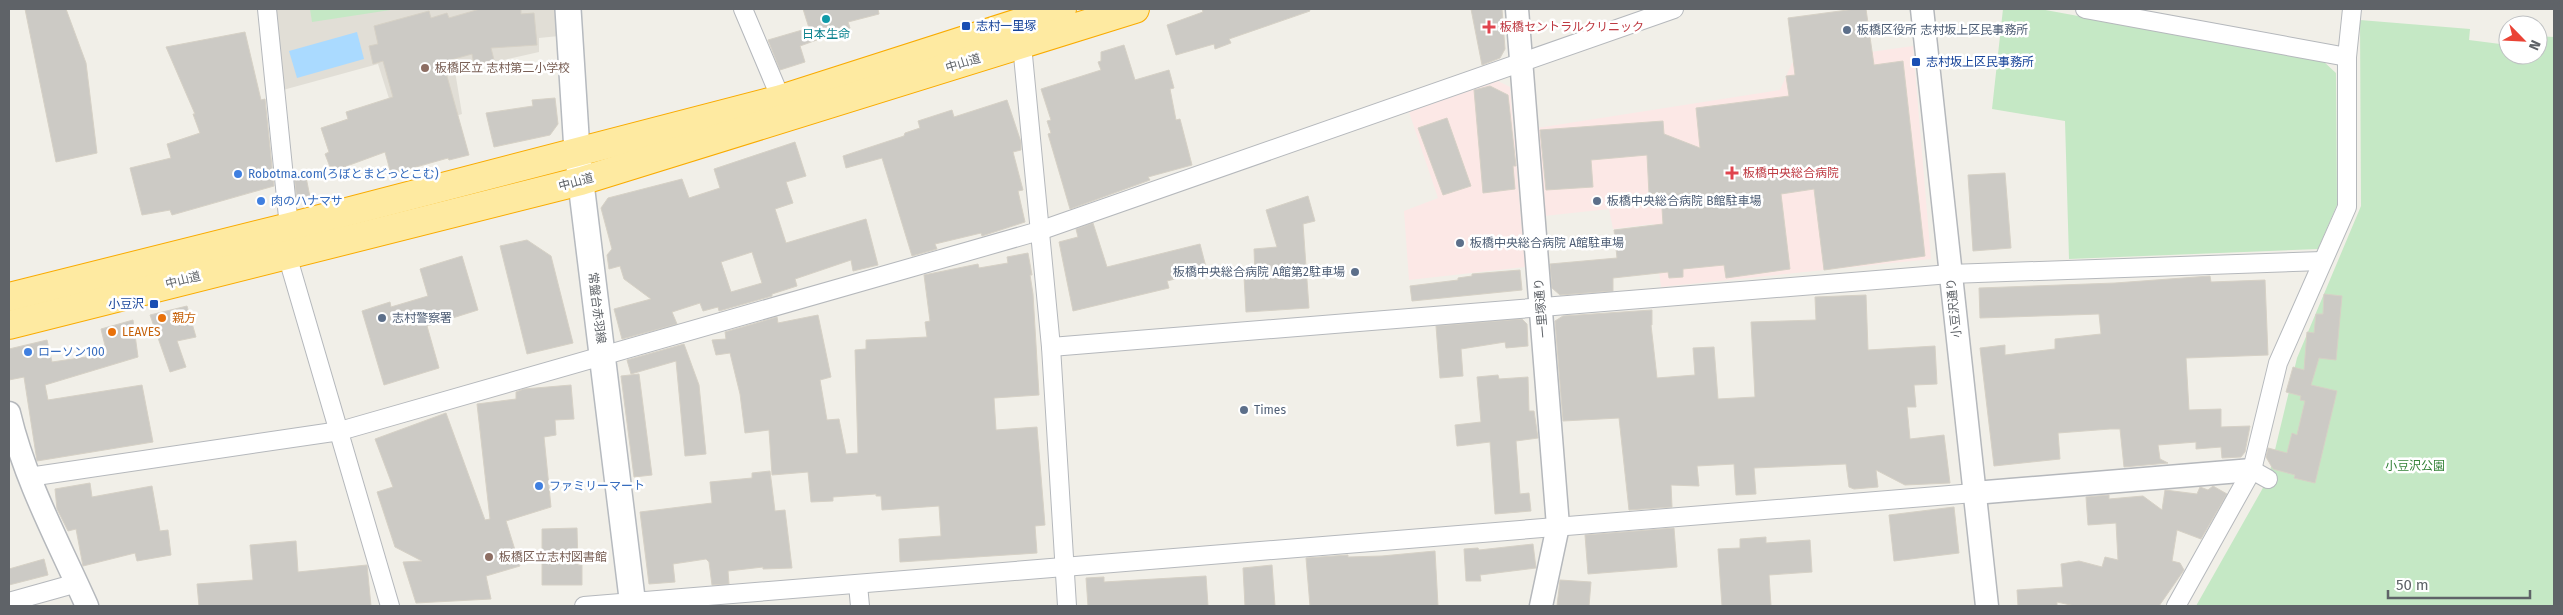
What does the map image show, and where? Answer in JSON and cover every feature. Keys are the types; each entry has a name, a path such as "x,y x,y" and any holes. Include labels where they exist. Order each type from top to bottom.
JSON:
{"highway":[{"name":"中山道","path":"9,325 581,181 1062,9"},
{"name":"中山道","path":"9,297 289,227 781,99 1018,26 1135,9"}],"main road":[{"name":"常盤台赤羽線","path":"568,9 577,151 633,604"}],"street":[{"path":"267,9 289,227"},
{"path":"744,9 781,99"},
{"name":"一里塚通り","path":"1517,9 1558,526 1541,606"},
{"path":"29,477 340,431 1039,231 1674,9"},
{"name":"小豆沢通り","path":"1922,9 1987,606"},
{"path":"2085,9 2347,57"},
{"path":"2176,606 2260,474 2278,363 2347,207 2347,57 2352,9"},
{"path":"1018,26 1051,346 1067,606"},
{"path":"287,255 390,606"},
{"path":"1051,346 1950,274 2322,261"},
{"path":"9,413 17,448 87,606"},
{"path":"584,606 633,604 1974,493 2260,474"},
{"path":"9,602 77,583"},
{"path":"858,585 860,606"}],"shaded area":[{"name":"板橋区立 志村第二小学校","path":"276,9 557,9 559,36 539,38 539,52 455,71 462,114 400,133 378,64 283,90"},
{"name":"板橋中央総合病院","path":"1913,46 1931,259 1661,287 1653,224 1613,229 1609,209 1544,216 1538,146 1515,147 1525,267 1409,280 1404,211 1438,198 1409,112 1498,81 1510,87 1514,139 1538,138 1537,128 1780,90 1792,63"}],"green space":[{"path":"310,9 397,9 312,22"},
{"path":"2003,9 2040,9 2323,61 2336,73 2337,205 2318,249 2069,259 2065,121 1992,109"},
{"name":"小豆沢公園","path":"2360,20 2470,29 2469,40 2498,44 2498,65 2548,65 2548,37 2554,37 2554,606 2196,606 2268,479 2297,358 2361,206"}],"water":[{"path":"357,32 364,59 297,78 289,51"}],"building":[{"path":"25,9 66,9 86,63 97,153 56,162"},
{"path":"480,9 521,9 521,14 534,13 537,45 491,48 494,60 474,65 472,54 443,62 469,155 449,160 448,158 391,174 385,152 336,170 335,166 330,167 325,154 329,152 321,128 348,119 346,112 393,97 383,61 373,64 369,46 378,44 374,26 429,11 431,18 447,13 449,18"},
{"path":"803,9 878,9 879,14 848,22 850,28 800,46 805,62 780,70 768,40 809,28"},
{"path":"1202,9 1309,9 1310,11 1229,39 1231,43 1215,49 1214,44 1176,55 1167,25 1203,12"},
{"path":"1471,9 1502,9 1505,49 1500,58 1482,65"},
{"name":"板橋中央総合病院","path":"1866,9 1874,65 1903,61 1925,256 1824,270 1814,189 1781,194 1790,269 1726,278 1724,265 1683,269 1683,277 1669,278 1668,272 1613,278 1613,291 1560,295 1552,288 1550,264 1617,258 1614,230 1663,224 1661,193 1649,194 1647,155 1591,160 1593,187 1546,190 1540,130 1663,121 1664,134 1700,148 1696,108 1789,96 1786,76 1795,75 1788,18"},
{"path":"245,32 261,100 265,99 274,186 172,215 170,210 142,215 130,168 171,158 167,144 200,133 193,114 195,114 166,47"},
{"path":"1124,45 1135,80 1169,70 1174,88 1170,89 1176,120 1180,119 1192,165 1148,177 1150,180 1070,209 1048,134 1051,133 1047,121 1051,120 1041,89 1101,70 1098,62 1101,61 1101,52"},
{"path":"1490,86 1508,95 1516,166 1513,166 1515,189 1483,193 1474,90"},
{"path":"555,98 558,124 550,135 494,147 486,113 533,106 532,100"},
{"path":"1007,100 1021,142 1021,150 1013,152 1023,190 1018,191 1025,222 982,236 981,233 935,244 937,249 912,256 882,158 846,168 843,156 904,136 905,133 920,128 918,121 952,110 954,117"},
{"path":"1447,118 1471,186 1443,195 1418,128"},
{"path":"795,142 806,176 786,182 793,203 775,209 786,243 866,219 878,265 853,271 851,260 795,279 797,286 772,294 772,296 719,311 718,307 703,311 700,303 672,312 677,324 622,339 614,309 651,299 624,279 620,266 609,269 607,255 612,249 601,208 608,198 682,179 689,198 720,188 714,169","holes":["752,252 762,283 731,292 721,262"]},
{"path":"305,172 310,197 297,200 294,175"},
{"path":"2005,173 2011,248 1973,251 1968,175"},
{"path":"1308,196 1315,221 1303,224 1309,308 1246,312 1244,277 1255,276 1254,249 1277,247 1266,210"},
{"path":"1093,223 1107,267 1200,244 1207,271 1167,281 1169,288 1073,311 1059,242 1078,237 1076,229"},
{"path":"527,240 551,256 573,343 527,354 500,246"},
{"path":"1028,253 1032,275 1030,275 1033,294 1039,395 994,398 996,430 1037,427 1045,525 1035,526 1037,553 900,562 899,539 941,536 939,506 882,510 881,496 876,496 876,494 833,497 833,501 811,502 808,472 772,475 769,430 745,433 740,394 730,353 716,355 712,340 726,339 725,332 777,317 778,323 818,315 831,377 820,380 827,420 839,419 846,454 858,453 855,350 866,349 866,340 927,337 925,322 930,321 924,275 978,264 979,268 1008,263 1007,257"},
{"path":"462,256 478,310 427,326 439,368 384,385 362,311 390,302 391,307 428,296 420,269"},
{"path":"1520,270 1522,290 1412,301 1410,286 1458,280 1458,278 1472,276 1472,274"},
{"path":"2210,276 2211,282 2265,280 2268,355 2186,358 2189,410 2221,409 2221,427 2250,426 2245,452 2241,457 2222,458 2221,447 2196,449 2196,442 2158,445 2160,459 2168,463 2124,467 2120,429 2110,429 2058,433 2060,459 1994,466 1980,348 2005,345 2005,355 2055,349 2055,339 2101,334 2099,314 1980,318 1979,288 2115,283"},
{"path":"2324,294 2342,296 2336,360 2319,358 2311,385 2337,391 2315,483 2294,478 2295,475 2273,469 2266,457 2268,448 2287,453 2292,433 2297,435 2305,401 2300,400 2301,396 2286,392 2293,367 2304,370 2307,332 2314,333 2316,314 2323,314"},
{"path":"1866,295 1868,350 1935,346 1937,384 1914,385 1916,407 1907,407 1910,439 1944,435 1950,483 1905,485 1876,470 1878,487 1854,489 1849,487 1846,464 1754,468 1756,494 1736,495 1734,464 1697,466 1699,486 1671,485 1672,507 1629,510 1619,418 1563,421 1555,321 1563,316 1652,310 1651,325 1657,378 1695,375 1693,348 1714,347 1718,399 1755,397 1751,322 1816,320 1815,297"},
{"path":"187,306 196,337 177,341 186,367 170,372 150,315"},
{"path":"1522,319 1527,324 1528,346 1506,348 1505,342 1461,349 1463,376 1440,378 1436,326"},
{"path":"133,320 138,357 45,385 48,400 142,385 153,442 37,461 24,377 9,380 9,349 47,340 52,362 107,354 101,329"},
{"path":"684,344 699,385 706,454 685,456 676,361 631,374 627,360"},
{"path":"639,374 652,475 634,477 621,376"},
{"path":"1498,375 1499,379 1528,377 1529,411 1534,411 1538,438 1516,441 1520,494 1529,493 1531,511 1495,514 1490,442 1457,446 1455,425 1481,422 1477,377"},
{"path":"571,385 574,419 555,420 556,435 544,437 551,507 506,521 520,566 486,576 491,599 416,603 403,562 422,561 395,547 377,492 393,487 375,439 446,413 485,520 490,519 477,404 516,399 516,392 524,389"},
{"path":"770,471 775,511 785,510 792,568 763,569 763,567 728,571 729,584 712,585 709,562 706,559 673,564 675,582 649,584 640,512 712,503 710,482 752,478 752,473"},
{"path":"90,483 92,497 152,486 160,531 168,530 171,555 137,561 135,553 83,566 76,529 68,531 57,509 55,489"},
{"path":"2213,486 2227,494 2201,539 2177,530 2172,561 2180,563 2184,570 2159,606 2075,606 2057,602 2057,606 2018,606 2017,590 2063,587 2061,564 2079,561 2102,567 2105,557 2118,560 2116,523 2088,525 2086,497 2109,495 2109,499 2143,496 2162,510 2165,490 2197,494 2200,487 2208,490"},
{"path":"1954,507 1959,553 1894,561 1889,515"},
{"path":"577,528 578,565 582,565 582,585 542,585 542,529"},
{"path":"1674,528 1677,567 1588,574 1585,535"},
{"path":"1766,537 1766,543 1810,540 1812,572 1769,575 1771,606 1722,606 1718,549 1740,548 1740,539"},
{"path":"296,541 298,572 367,565 371,606 199,606 197,584 253,580 250,545"},
{"path":"1533,544 1536,568 1480,575 1481,581 1466,581 1464,549 1478,548 1479,550"},
{"path":"1435,551 1438,606 1310,606 1306,558 1348,555 1348,557 1382,556"},
{"path":"44,559 48,575 9,585 9,569"},
{"path":"1272,565 1275,606 1245,606 1243,568"},
{"path":"1206,576 1208,606 1088,606 1086,578 1104,577 1104,582"},
{"path":"1560,580 1591,582 1589,606 1557,606"}],"place":[{"name":"日本生命","path":"826,19"},
{"name":"志村一里塚","path":"966,26"},
{"name":"板橋セントラルクリニック","path":"1489,27"},
{"name":"板橋区役所 志村坂上区民事務所","path":"1847,30"},
{"name":"志村坂上区民事務所","path":"1916,62"},
{"name":"板橋区立 志村第二小学校","path":"425,68"},
{"name":"板橋中央総合病院","path":"1732,173"},
{"name":"Robotma.com(ろぼとまどっとこむ)","path":"238,174"},
{"name":"肉のハナマサ","path":"261,201"},
{"name":"板橋中央総合病院 B館駐車場","path":"1597,201"},
{"name":"板橋中央総合病院 A館駐車場","path":"1460,243"},
{"name":"板橋中央総合病院 A館第2駐車場","path":"1355,272"},
{"name":"小豆沢","path":"154,304"},
{"name":"親方","path":"162,318"},
{"name":"志村警察署","path":"382,318"},
{"name":"LEAVES","path":"112,332"},
{"name":"ローソン100","path":"28,352"},
{"name":"Times","path":"1244,410"},
{"name":"ファミリーマート","path":"539,486"},
{"name":"板橋区立志村図書館","path":"489,557"}]}
